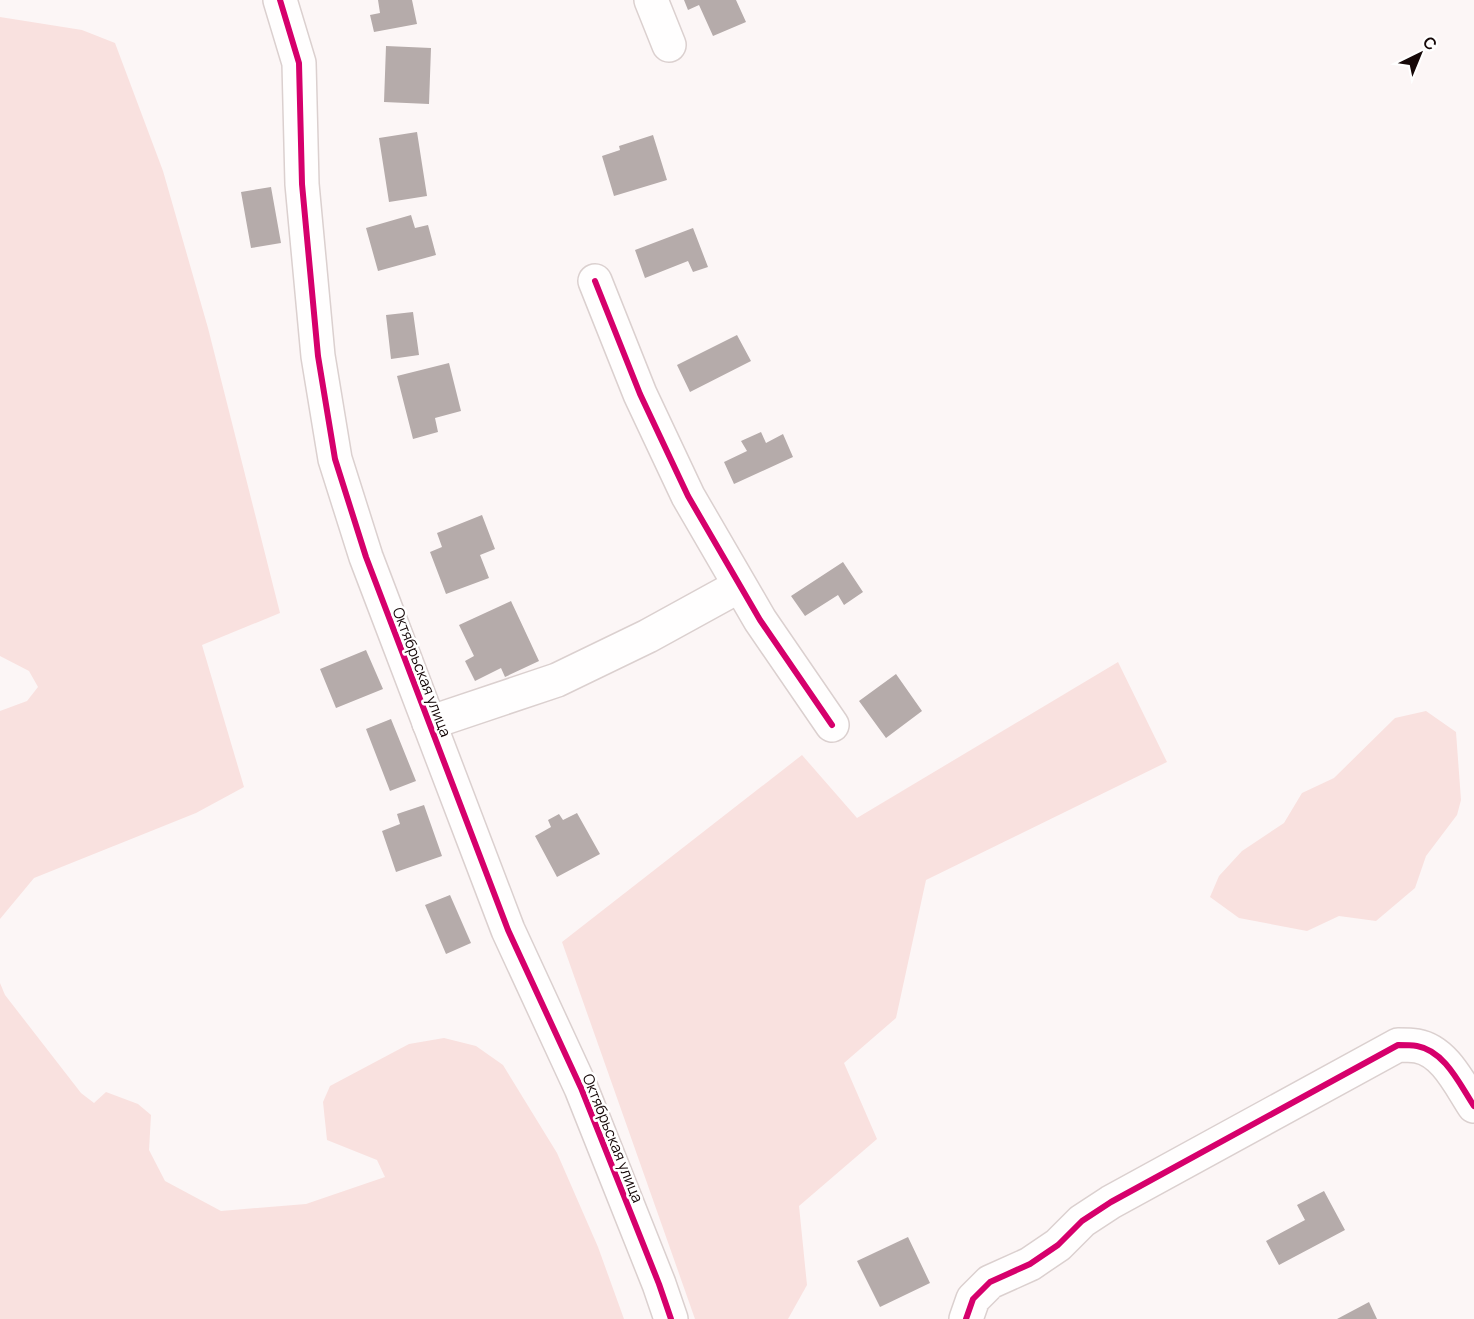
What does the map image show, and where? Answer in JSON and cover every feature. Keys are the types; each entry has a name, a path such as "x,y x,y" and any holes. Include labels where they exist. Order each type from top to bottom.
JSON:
{"street":[{"name":"Октябрьская улица","path":"280,0 299,63 303,184 318,356 335,459 366,557 507,930 581,1088 671,1319"},
{"path":"651,0 669,45"},
{"path":"595,281 640,394 688,496 759,620 832,725"},
{"path":"429,723 557,680 648,636 739,586"},
{"path":"966,1319 973,1299 990,1282 1030,1264 1058,1245 1082,1221 1111,1202 1398,1045 1419,1046 1437,1055 1453,1073 1474,1106"}],"shaded area":[{"path":"0,17 82,30 115,43 163,171 208,328 280,613 202,645 244,787 196,813 34,878 0,919 0,711 27,701 38,687 29,671 0,656"},
{"path":"1118,662 1167,762 926,880 896,1018 844,1063 877,1139 799,1206 807,1285 788,1319 695,1319 562,942 802,755 857,818"},
{"path":"1426,711 1456,732 1461,800 1457,815 1426,856 1415,888 1376,921 1339,916 1307,931 1239,918 1210,897 1219,876 1242,851 1284,823 1302,793 1334,778 1395,718"},
{"path":"0,983 5,995 81,1093 94,1103 106,1092 138,1104 151,1115 149,1150 165,1181 221,1211 306,1204 385,1177 377,1160 327,1140 323,1102 330,1086 409,1044 444,1038 476,1046 503,1065 557,1153 598,1247 624,1319 0,1319"}],"building":[{"path":"378,0 412,0 417,24 374,32 370,15 380,13"},
{"path":"684,0 736,0 746,22 713,36 699,5 688,10"},
{"path":"386,46 431,48 429,104 384,102"},
{"path":"417,132 427,196 389,202 379,138"},
{"path":"653,135 667,180 614,196 602,156 620,150 619,146"},
{"path":"271,187 281,243 251,248 241,192"},
{"path":"411,215 415,228 428,225 436,255 378,271 366,228"},
{"path":"693,228 708,267 693,272 688,261 645,278 635,250"},
{"path":"413,312 419,355 391,359 386,315"},
{"path":"737,335 751,361 690,392 677,365"},
{"path":"449,363 461,411 435,418 438,432 413,439 397,376"},
{"path":"761,432 766,443 783,434 793,457 734,484 724,462 747,451 741,441"},
{"path":"482,515 495,549 480,555 489,578 446,594 430,552 442,547 437,533"},
{"path":"843,562 863,592 844,605 838,595 805,616 791,596"},
{"path":"511,601 539,661 505,677 501,668 475,681 465,661 474,656 459,625"},
{"path":"366,650 383,689 336,708 320,669"},
{"path":"896,674 922,711 886,738 859,701"},
{"path":"391,719 416,781 390,791 366,729"},
{"path":"424,805 442,856 396,872 382,831 400,824 397,814"},
{"path":"577,813 600,854 557,877 535,836 551,827 548,820 559,814 563,820"},
{"path":"450,895 471,943 446,954 425,905"},
{"path":"1324,1191 1345,1230 1279,1265 1266,1241 1305,1220 1297,1205"},
{"path":"908,1237 930,1283 880,1307 857,1261"},
{"path":"1369,1302 1377,1319 1337,1319"}],"cycle path":[{"path":"280,0 299,63 302,184 318,356 335,459 366,557 508,930 581,1088 671,1319"},
{"path":"595,281 640,394 688,496 760,620 832,725"},
{"path":"966,1319 973,1299 990,1282 1030,1264 1058,1245 1082,1221 1111,1202 1398,1045 1417,1046 1436,1055 1451,1070 1474,1106"}]}
